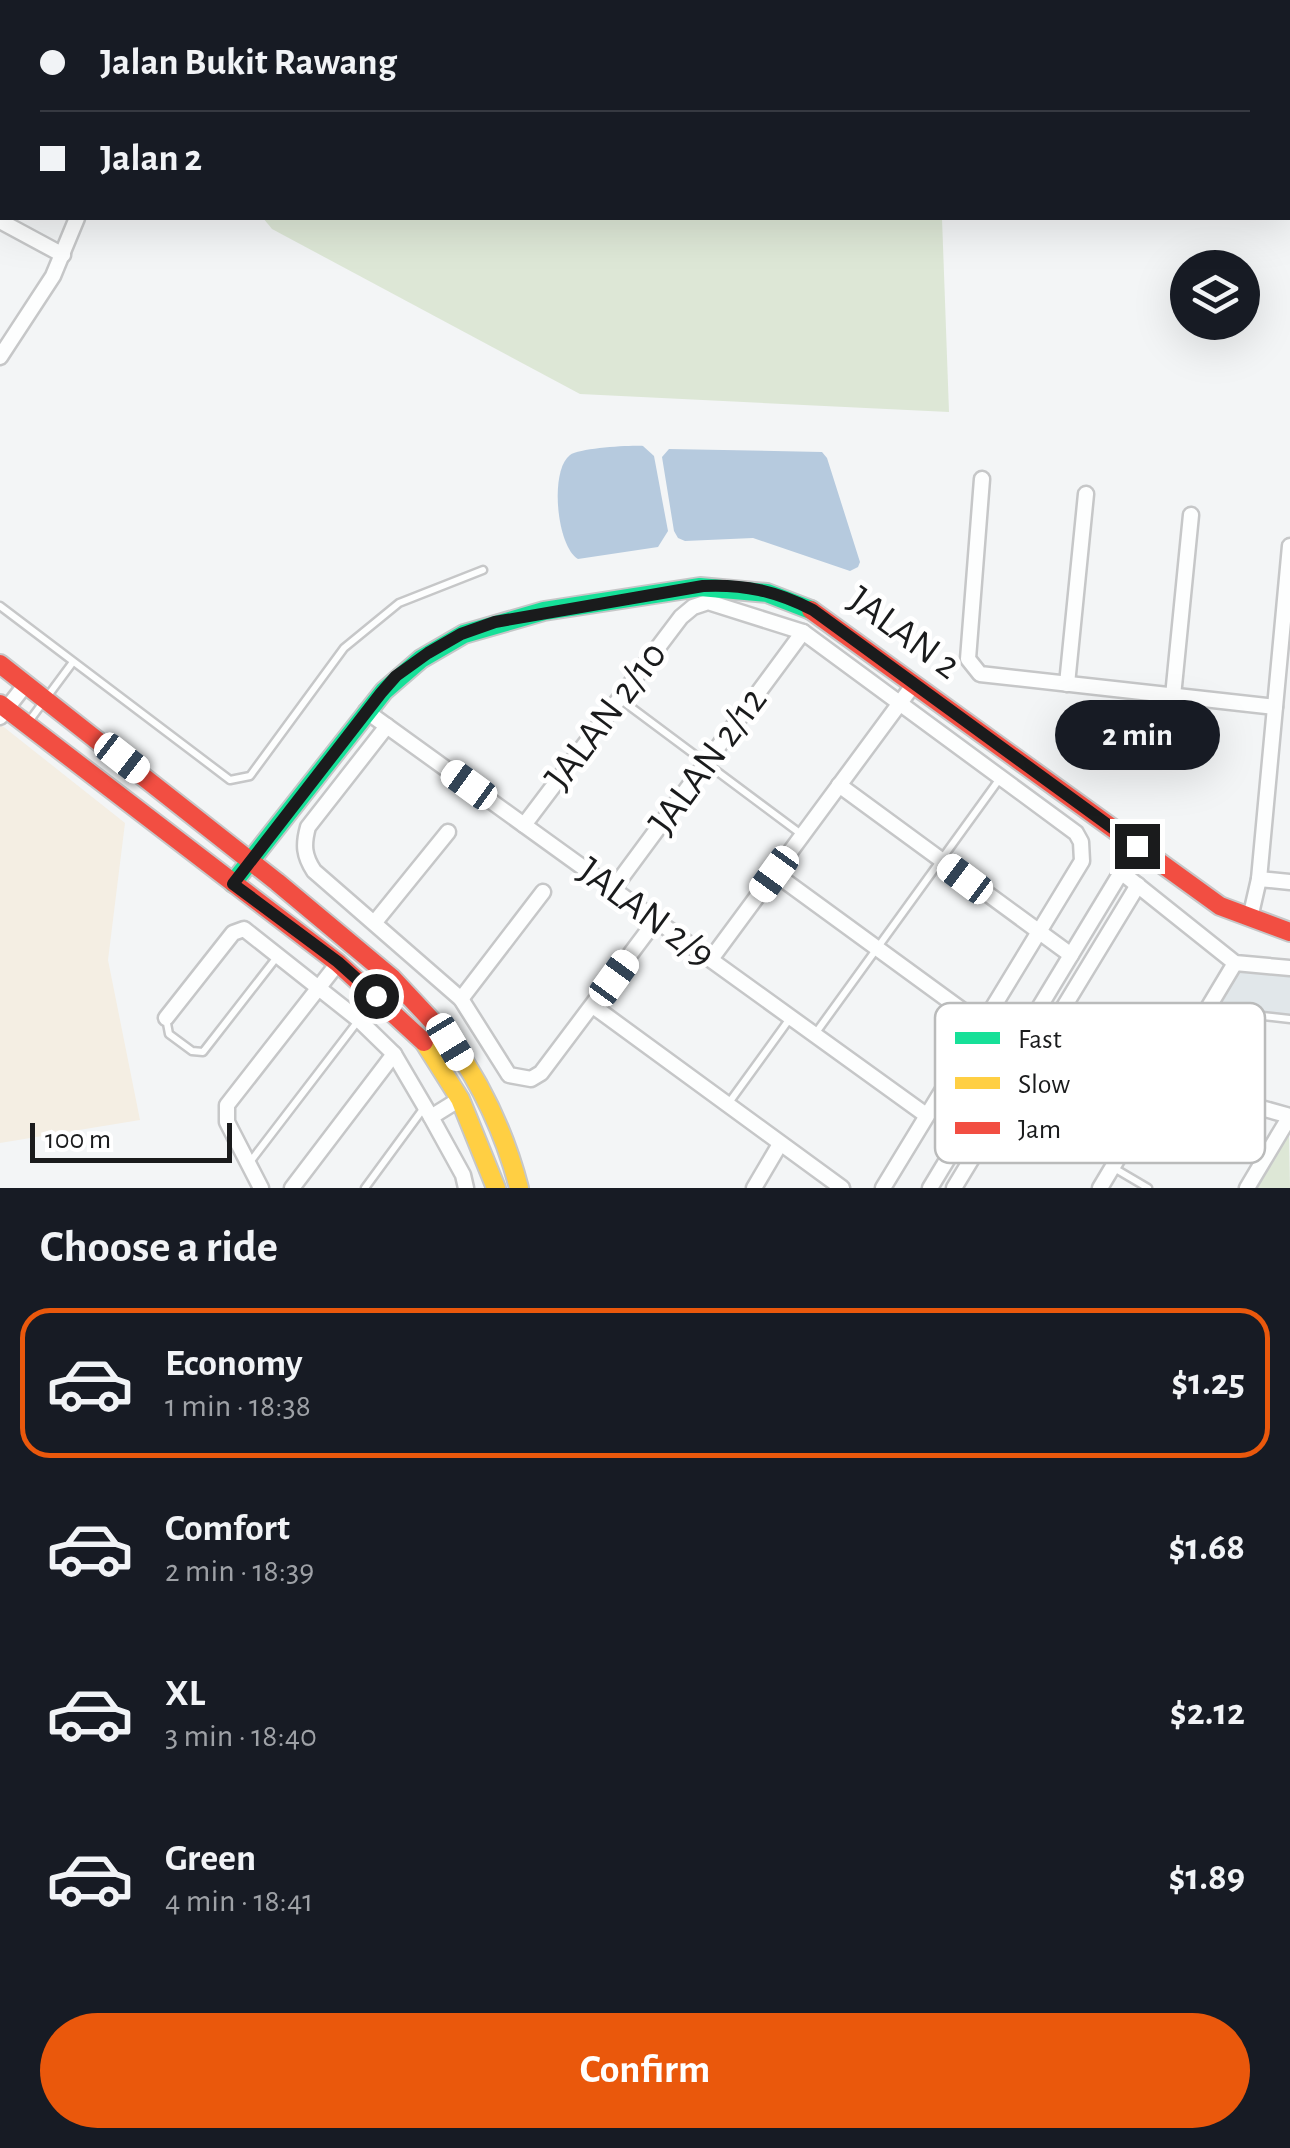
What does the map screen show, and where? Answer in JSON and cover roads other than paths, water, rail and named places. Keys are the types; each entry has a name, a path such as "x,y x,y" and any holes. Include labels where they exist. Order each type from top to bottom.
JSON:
{"street":[{"path":"0,357 63,254 76,220"},
{"path":"0,221 63,254"},
{"path":"982,479 968,660 980,674 1275,708"},
{"path":"1067,684 1086,494"},
{"path":"1173,696 1191,515"},
{"path":"1250,918 1260,879 1275,708 1285,648 1290,546"},
{"name":"JALAN 2","path":"233,884 366,711 396,676 428,653 461,634 495,622 634,596 731,585 782,595 813,610 1220,906 1290,932"},
{"name":"JALAN 2/10","path":"524,825 681,617 700,604 719,605 803,632 1076,833 1082,861 994,1003"},
{"name":"JALAN 2/12","path":"614,889 803,632"},
{"path":"0,664 251,859 414,999 436,1022 482,1094 520,1188"},
{"path":"26,684 2,710 27,724 338,962 420,1038 460,1099 496,1188"},
{"path":"710,960 914,684"},
{"name":"JALAN 2/9","path":"366,711 926,1115"},
{"path":"387,726 308,827 304,842 306,860 461,999 509,1075 521,1080 541,1073 656,920"},
{"path":"840,786 1070,955"},
{"path":"375,922 448,832"},
{"path":"1041,1003 1137,846"},
{"path":"1121,872 1235,963 1290,968"},
{"path":"774,874 952,1003"},
{"path":"1260,879 1290,882"},
{"path":"1066,1003 1138,884"},
{"path":"461,999 543,892"},
{"path":"166,1018 236,930 248,931 394,1054 463,1174 466,1188"},
{"path":"261,1188 226,1118 227,1104 338,962"},
{"path":"1210,1003 1235,963"},
{"path":"593,1006 842,1188"},
{"path":"292,1188 394,1054"},
{"path":"428,1112 460,1099"},
{"name":"JALAN 2/10","path":"882,1188 935,1100"},
{"path":"1265,1109 1290,1116 1265,1158"},
{"path":"754,1188 780,1144"},
{"path":"930,1188 945,1163"},
{"path":"954,1188 969,1163"},
{"path":"1100,1188 1115,1163"},
{"path":"1247,1188 1262,1163"}],"lane":[{"path":"0,606 230,780 250,776 344,648 399,604 483,570"},
{"path":"27,724 74,662"},
{"path":"620,699 802,835"},
{"path":"814,1034 1002,776"},
{"path":"166,1018 169,1034 192,1051 203,1052 278,956"},
{"path":"1265,1016 1290,1019"},
{"path":"727,1106 790,1017"},
{"path":"249,1164 358,1020"},
{"path":"365,1188 428,1112"},
{"path":"1113,1167 1148,1188"}],"water":[{"path":"643,446 654,456 668,531 658,547 578,559 565,540 558,509 563,464 570,455 584,450"},
{"path":"669,449 822,452 860,562 858,567 850,571 753,538 678,538 662,457"}]}
